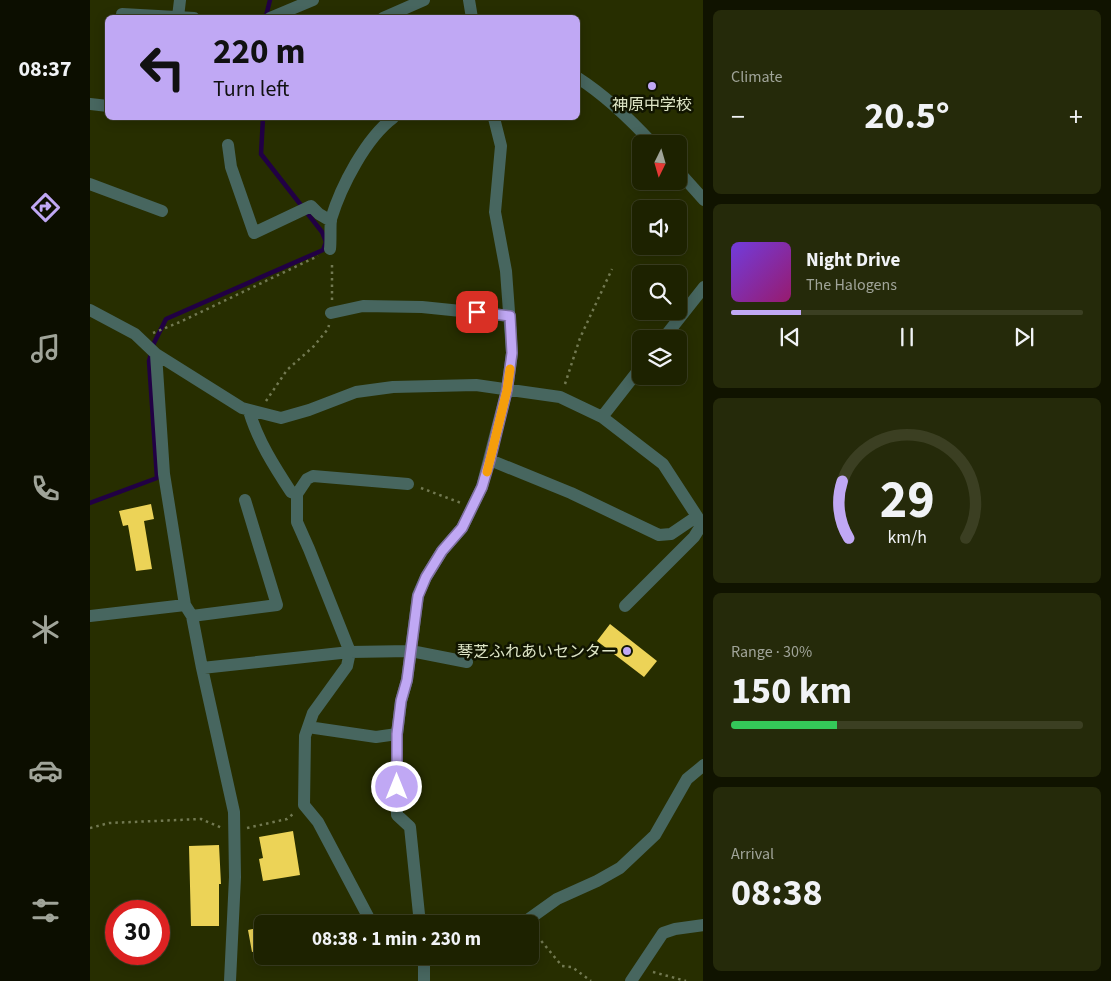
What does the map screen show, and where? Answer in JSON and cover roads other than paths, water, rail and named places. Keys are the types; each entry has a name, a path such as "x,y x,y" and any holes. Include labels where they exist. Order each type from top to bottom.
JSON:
{"street":[{"path":"178,15 180,0"},
{"path":"277,15 313,0"},
{"path":"390,15 424,0"},
{"path":"469,0 472,15"},
{"path":"122,14 141,15"},
{"path":"580,79 597,90 644,135"},
{"path":"90,104 105,106"},
{"path":"330,249 331,221 360,155 382,126 390,120"},
{"path":"419,915 410,827 397,815 397,734 401,701 407,680 418,596 426,577 442,551 462,528 482,487 507,390 512,353 506,271 495,212 501,146 494,120"},
{"path":"228,145 231,167 254,233 311,206 319,214 331,221"},
{"path":"688,181 702,196"},
{"path":"90,184 162,211"},
{"path":"670,330 703,289"},
{"path":"331,313 363,306 383,306 422,307 510,316"},
{"path":"90,310 134,334 156,354 242,408 281,418 309,410 356,392 393,387 476,385 560,397 602,417 663,464 701,522"},
{"path":"156,354 164,474 185,604 192,616 234,812 235,877 230,981"},
{"path":"602,417 632,379"},
{"path":"254,412 254,428 269,458 291,492 298,494"},
{"path":"490,460 571,493 659,535 671,534 701,522"},
{"path":"367,915 318,822 304,805 305,736 313,713 347,666 350,652 297,522 298,494 307,479 313,476 408,484"},
{"path":"192,616 277,605 245,500"},
{"path":"626,606 694,538 701,522"},
{"path":"90,616 185,604"},
{"path":"202,668 350,652 411,651 467,662"},
{"path":"308,727 376,737 397,734"},
{"path":"535,915 557,899 597,881 620,868 655,835 687,779 703,766"},
{"path":"631,981 663,934 675,929 703,925"},
{"path":"424,965 424,981"}],"waterway":[{"path":"266,15 270,0"},
{"path":"90,503 157,478 149,361 154,343 166,319 323,250 326,242 322,232 261,154 263,120"}],"place":[{"name":"神原中学校","path":"652,86"},
{"name":"琴芝ふれあいセンター","path":"627,651"}]}
